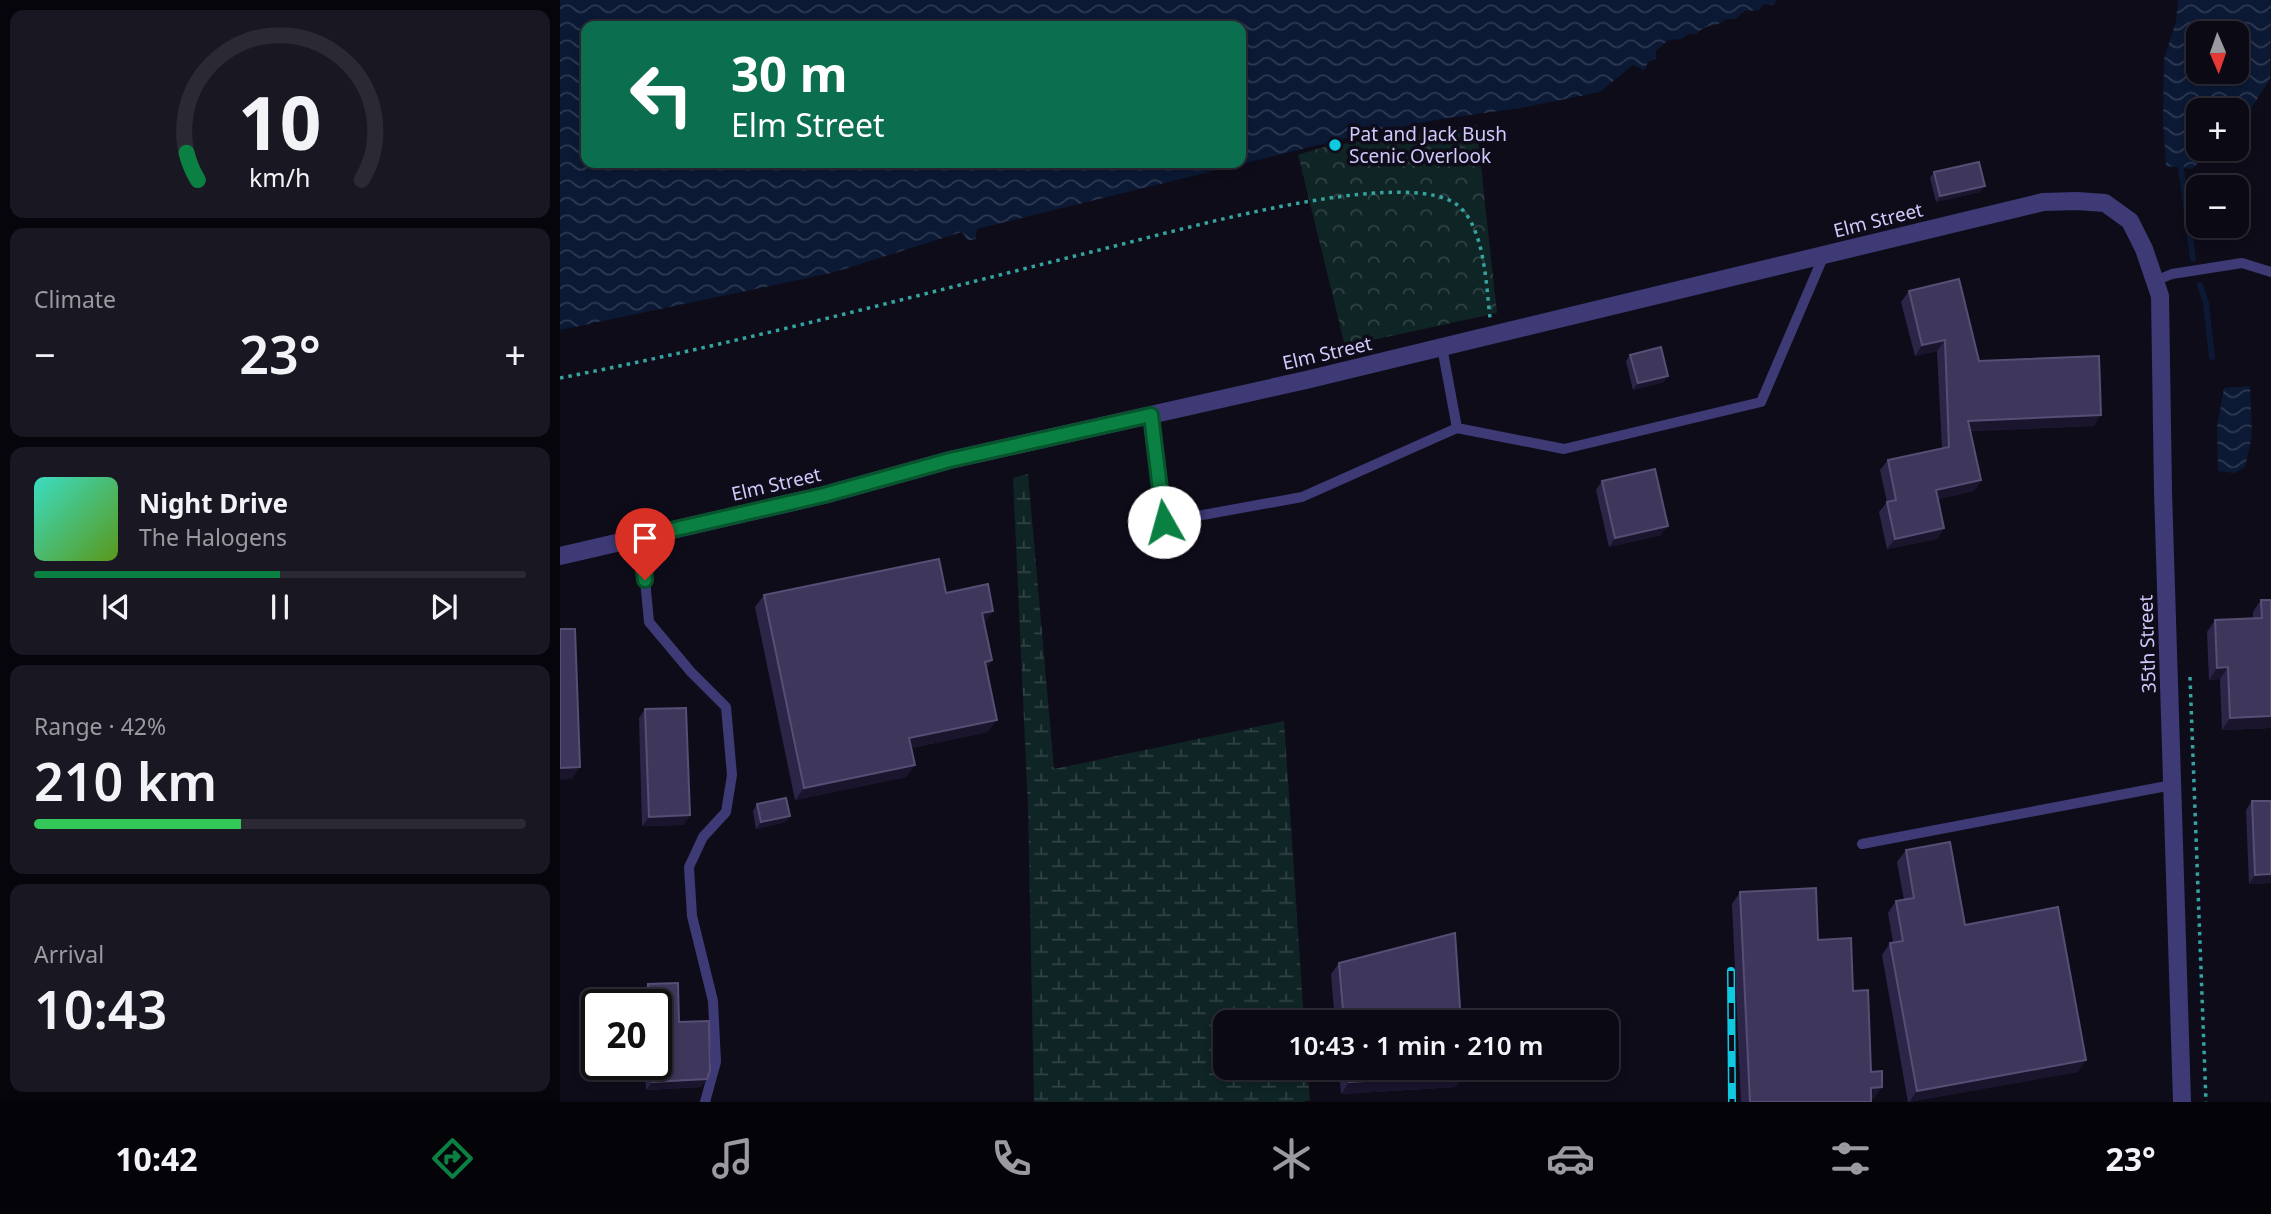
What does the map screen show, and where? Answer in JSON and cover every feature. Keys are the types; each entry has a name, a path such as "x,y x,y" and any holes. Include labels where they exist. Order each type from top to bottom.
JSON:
{"street":[{"name":"Elm Street","path":"560,556 824,495 950,460 1442,347 2043,202 2105,203"},
{"name":"35th Street","path":"2105,203 2130,221 2144,249 2160,296 2163,491 2182,1102"}],"lane":[{"path":"1151,415 1164,522 1302,497 1457,428 1564,449 1761,402 1824,255"},
{"path":"2155,281 2172,274 2242,263 2271,272"},
{"path":"1442,347 1457,428"},
{"path":"641,537 649,622 691,672 726,707 732,775 726,811 703,837 689,867 692,916 713,1001 716,1062 705,1102"},
{"path":"1862,844 2172,785"}],"path":[{"path":"560,378 667,357 1237,217 1351,195 1389,192 1429,194 1456,204 1469,220 1475,228 1483,261 1491,322"},
{"path":"2190,672 2206,1102"}],"green space":[{"path":"1476,121 1497,313 1345,346 1297,150 1349,138"},
{"path":"1028,474 1054,769 1284,721 1303,1010 1213,1010 1213,1080 1308,1080 1310,1100 1034,1102 1028,808 1013,478"}],"water":[{"path":"560,0 1777,0 1774,5 1764,4 1759,10 1745,11 1735,19 1726,19 1696,34 1668,40 1656,51 1656,58 1634,75 1621,94 1327,143 1246,166 1246,21 581,21 581,168 1239,168 1183,184 977,232 976,239 968,241 964,235 832,273 560,332"},
{"path":"2178,0 2271,0 2270,79 2249,111 2249,98 2186,98 2186,161 2200,161 2192,169 2166,166 2163,122 2164,59 2176,21"},
{"path":"2250,386 2252,436 2245,467 2234,473 2218,471 2217,427 2224,388"}],"pier":[{"path":"1633,65 1642,69 1634,75 1632,85 1622,98 1541,115 1328,146 1183,187 980,235 977,243 967,244 962,239 833,277 560,336 560,330 832,273 962,232 968,241 976,239 977,229 1225,168 1246,168 1246,163 1343,139 1600,92"}],"building":[{"path":"1979,162 1985,186 1940,196 1934,172"},
{"path":"1959,279 1979,361 2099,356 2101,415 1968,421 1981,480 1936,490 1944,528 1895,539 1887,502 1896,500 1888,460 1949,447 1945,340 1922,345 1909,291"},
{"path":"1661,347 1668,376 1638,383 1630,355"},
{"path":"1655,469 1668,526 1615,538 1602,481"},
{"path":"939,559 946,593 988,584 993,611 982,613 992,660 985,662 997,720 909,738 915,765 804,788 764,595"},
{"path":"2261,600 2271,600 2271,716 2230,718 2228,667 2217,668 2215,620 2262,618"},
{"path":"560,629 575,629 580,767 560,768"},
{"path":"686,708 690,815 649,817 645,709"},
{"path":"786,798 790,816 761,822 757,804"},
{"path":"2252,801 2271,801 2271,874 2255,875"},
{"path":"1950,842 1965,925 2058,907 2086,1060 1917,1091 1890,943 1903,941 1896,901 1914,898 1906,850"},
{"path":"1816,888 1818,940 1851,938 1853,991 1868,990 1871,1072 1882,1071 1882,1087 1871,1088 1871,1102 1750,1102 1740,892"},
{"path":"1455,933 1460,1010 1343,1010 1339,963"},
{"path":"678,983 679,1022 709,1021 710,1070 707,1079 652,1082 672,1080 672,989 648,989 648,984"},
{"path":"1349,1080 1382,1080 1349,1082"}],"waterway":[{"path":"2181,168 2193,259"},
{"path":"2200,285 2206,303 2212,357"}],"railway":[{"path":"1731,971 1732,1102"}],"place":[{"name":"Pat and Jack Bush Scenic Overlook","path":"1335,145"}],"route":[{"path":"645,580 641,537 824,495 950,460 1151,415 1164,522"}]}
